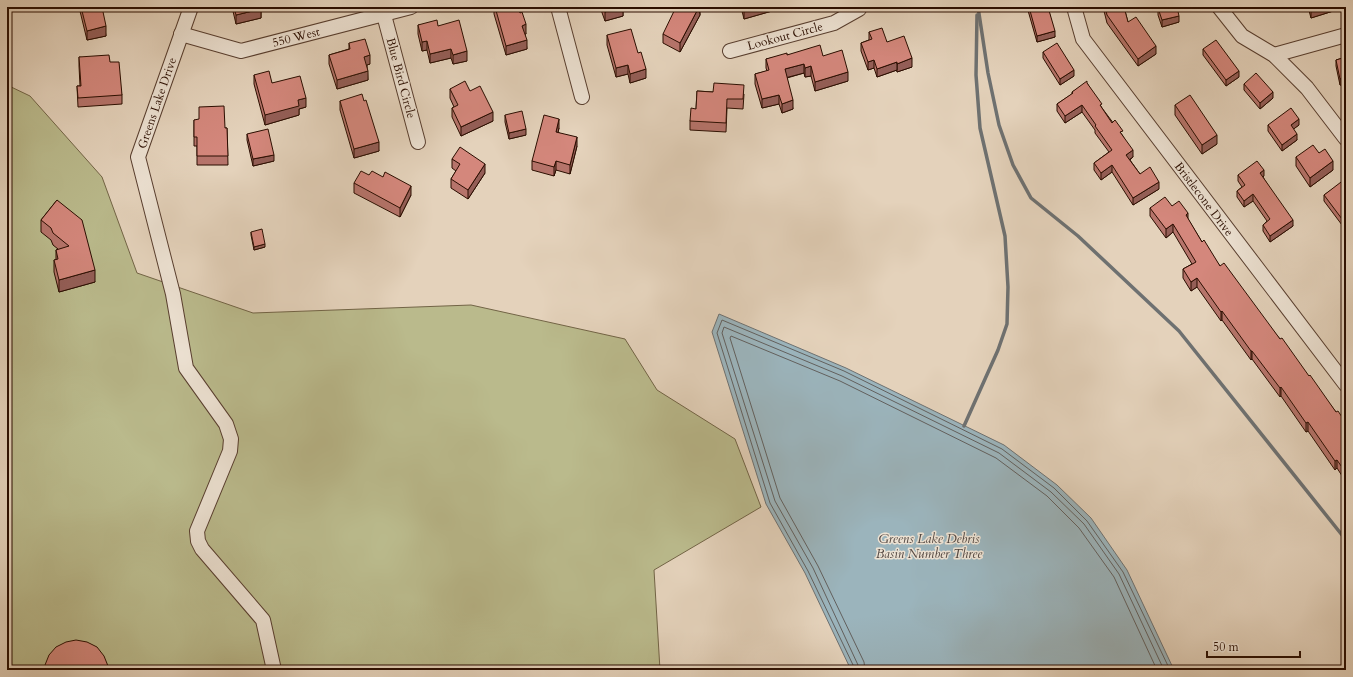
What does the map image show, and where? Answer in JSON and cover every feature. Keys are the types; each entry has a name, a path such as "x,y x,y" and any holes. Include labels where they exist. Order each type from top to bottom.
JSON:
{"street":[{"name":"Greens Lake Drive","path":"191,7 138,157 173,294 186,368 226,424 231,439 230,451 197,531 198,541 202,549 263,620 274,670"},
{"name":"550 West","path":"181,34 241,51 412,7"},
{"path":"558,7 582,97"},
{"name":"Lookout Circle","path":"730,51 834,23 860,7"},
{"name":"Bristlecone Drive","path":"1074,7 1083,39 1346,385"},
{"path":"1219,7 1242,36 1274,55 1307,88 1346,139"},
{"name":"Blue Bird Circle","path":"384,15 418,142"},
{"path":"1274,55 1346,35"}],"green space":[{"path":"7,85 30,96 102,177 137,273 253,313 471,305 625,339 657,390 735,439 761,507 654,570 660,670 7,670"}],"water":[{"name":"Greens Lake Debris Basin Number Three","path":"719,314 846,368 1004,445 1057,485 1091,518 1127,570 1174,670 851,670 805,573 766,504 712,332"}],"building":[{"path":"81,7 102,7 106,26 87,31"},
{"path":"234,7 260,7 261,9 236,15"},
{"path":"495,7 518,7 520,13 522,12 526,24 522,26 527,40 506,46"},
{"path":"603,7 622,7 605,12"},
{"path":"676,7 699,7 680,43 663,34"},
{"path":"744,7 753,7 744,10"},
{"path":"1029,7 1048,7 1055,31 1037,36"},
{"path":"1105,7 1124,7 1128,22 1136,17 1156,46 1138,59 1107,15"},
{"path":"1177,7 1179,16 1162,20 1158,8"},
{"path":"1310,7 1322,7 1311,10"},
{"path":"437,20 438,26 459,20 467,51 453,55 451,49 430,54 427,41 422,42 418,25"},
{"path":"882,28 887,42 904,36 912,58 897,64 897,62 877,69 874,60 868,62 861,43 872,39 869,32"},
{"path":"631,29 638,53 641,52 646,69 630,74 628,65 616,68 607,35"},
{"path":"365,39 370,55 364,57 368,71 337,80 329,55 350,49 349,43"},
{"path":"1216,40 1239,71 1226,80 1203,49"},
{"path":"1057,43 1074,70 1060,79 1043,52"},
{"path":"820,45 823,56 842,50 848,72 815,82 811,66 805,68 804,64 785,69 793,100 782,104 779,95 762,99 755,74 769,70 766,59 787,53 787,55"},
{"path":"109,55 110,62 119,62 122,95 78,98 77,86 81,86 79,57"},
{"path":"1346,57 1346,92 1342,78 1340,79 1336,60"},
{"path":"269,71 272,83 300,76 306,98 298,100 299,106 265,115 254,75"},
{"path":"1256,73 1273,92 1260,103 1244,84"},
{"path":"465,81 470,91 480,86 493,112 461,127 452,108 458,105 450,89"},
{"path":"1087,81 1112,123 1115,120 1123,131 1120,132 1133,150 1126,155 1140,174 1150,167 1159,182 1133,198 1112,165 1101,173 1094,163 1112,150 1082,105 1065,116 1057,104"},
{"path":"714,83 744,85 743,99 727,99 726,123 690,121 691,108 696,109 697,91 713,92"},
{"path":"362,94 364,101 366,100 379,142 354,149 340,101"},
{"path":"1190,95 1217,135 1202,145 1175,105"},
{"path":"224,106 225,128 227,128 228,156 197,156 197,137 194,137 194,120 199,119 199,107"},
{"path":"1291,108 1299,119 1291,125 1297,134 1282,145 1268,125"},
{"path":"522,111 526,129 509,133 505,115"},
{"path":"544,115 559,119 556,132 577,137 570,165 556,161 554,167 532,161"},
{"path":"268,129 274,155 253,159 247,134"},
{"path":"1313,145 1319,153 1325,149 1333,161 1310,178 1296,157"},
{"path":"460,147 485,164 468,190 451,179 460,164 452,159"},
{"path":"1257,161 1264,170 1260,173 1293,220 1270,236 1263,225 1270,219 1253,194 1244,201 1237,191 1245,185 1238,175"},
{"path":"361,171 369,175 372,171 383,177 385,172 411,186 400,208 354,183"},
{"path":"1345,179 1346,215 1342,219 1324,195"},
{"path":"1165,197 1172,206 1179,201 1188,213 1186,215 1202,242 1204,240 1220,266 1224,263 1280,339 1282,338 1336,412 1338,411 1346,423 1346,473 1337,460 1335,461 1308,422 1306,423 1281,387 1280,388 1251,351 1222,311 1221,312 1197,278 1191,282 1183,269 1196,262 1173,224 1166,229 1150,208"},
{"path":"57,200 82,220 95,270 59,280 54,260 58,259 56,250 69,246 53,233 51,228 41,220"},
{"path":"262,229 265,244 254,247 251,232"},
{"path":"76,640 87,642 97,647 104,656 108,670 45,670 45,665 49,655 56,647 66,642"}],"waterway":[{"path":"978,7 988,73 999,125 1013,165 1031,198 1078,236 1179,331 1346,540"},
{"path":"964,426 998,350 1007,324 1008,287 1005,236 980,128 976,75 977,15"}]}
